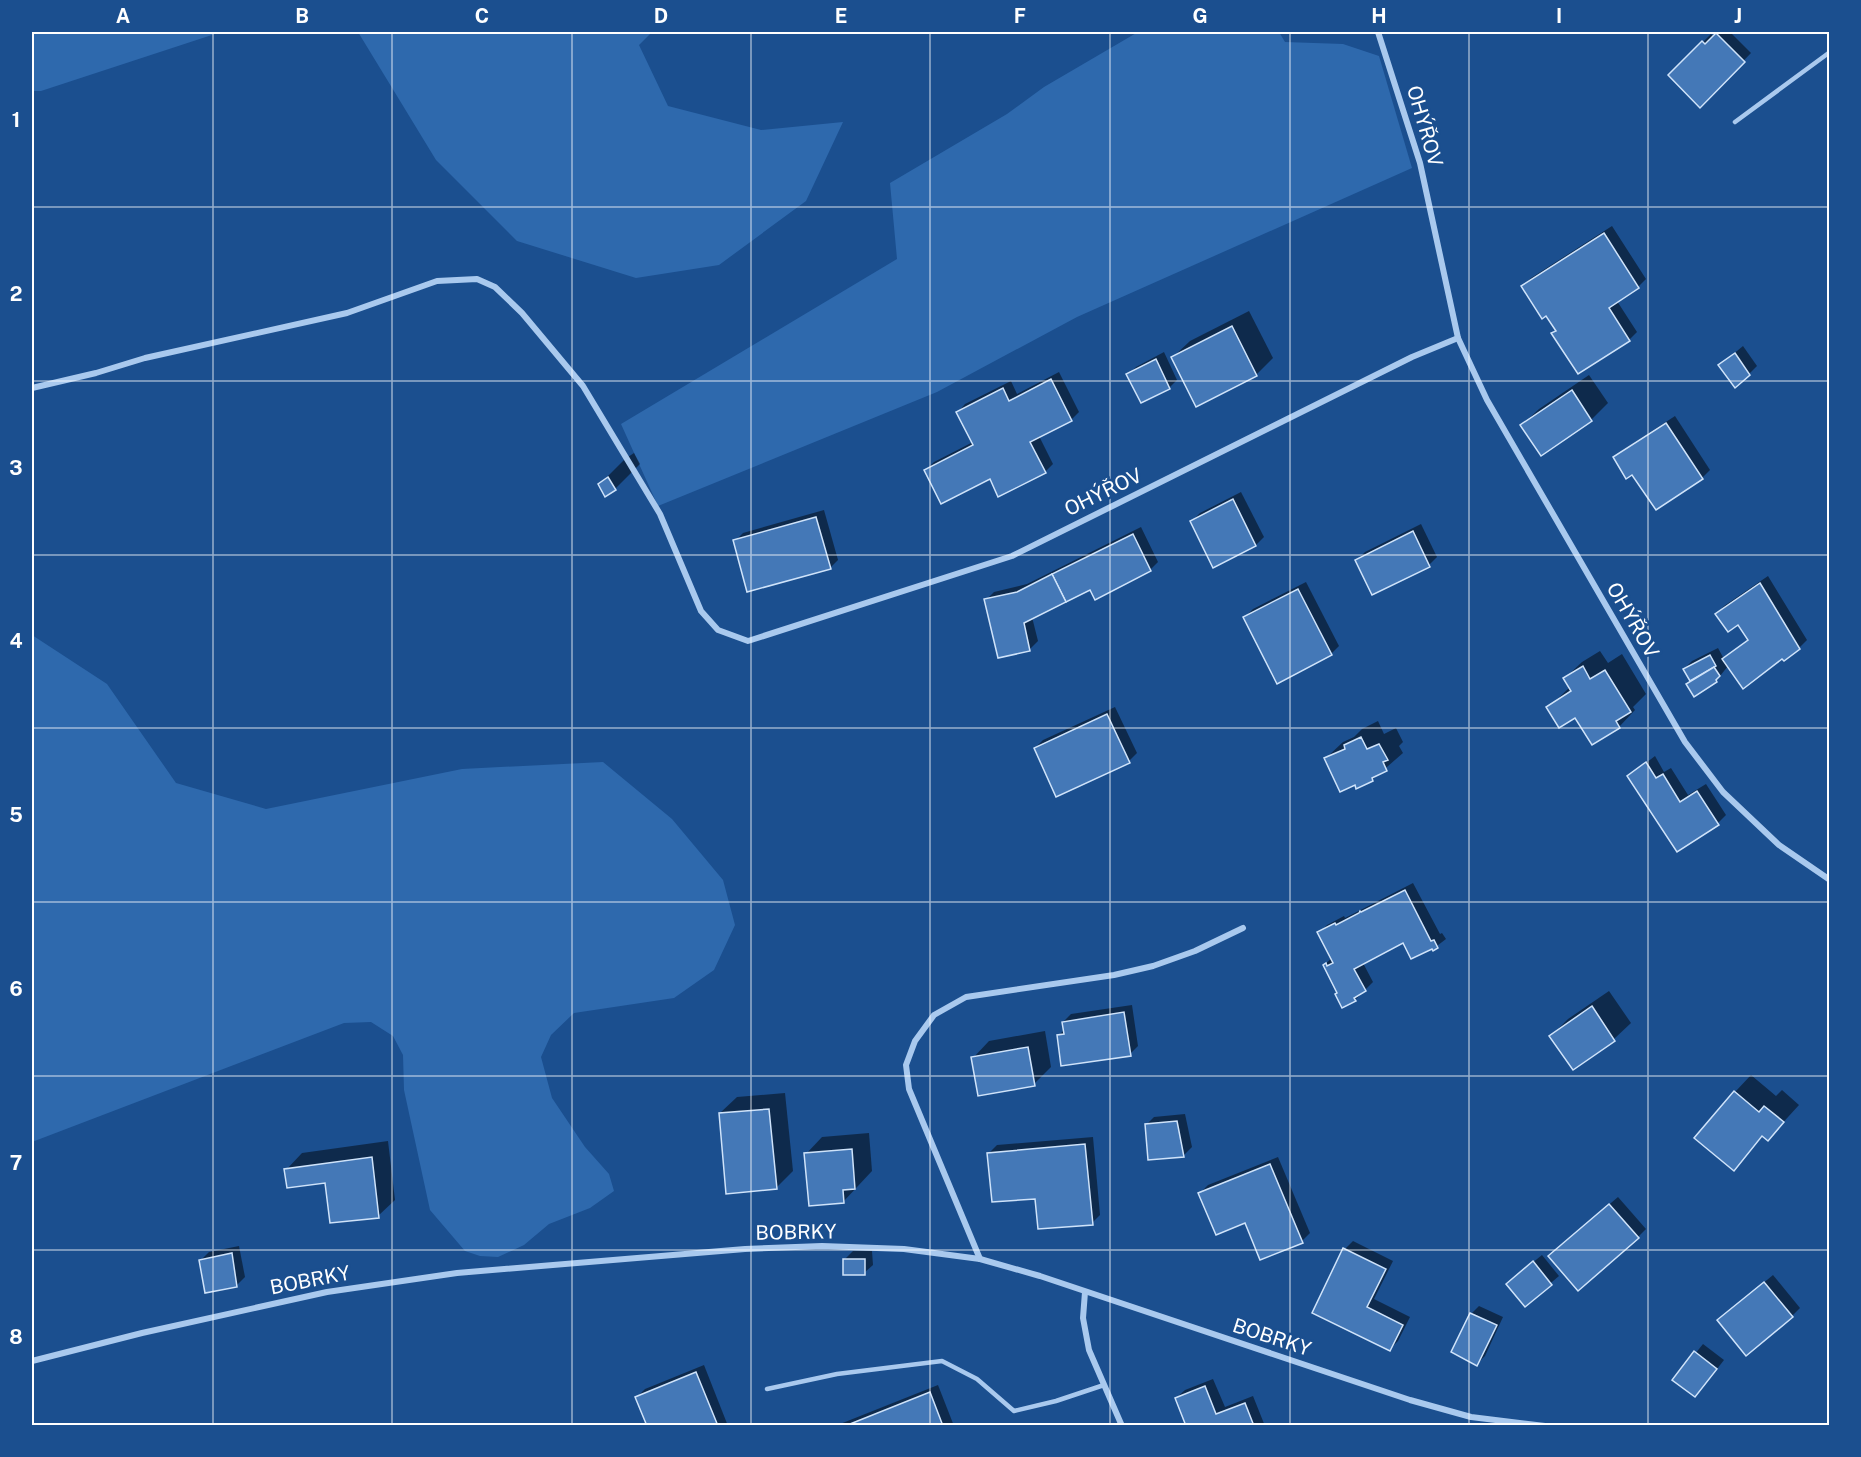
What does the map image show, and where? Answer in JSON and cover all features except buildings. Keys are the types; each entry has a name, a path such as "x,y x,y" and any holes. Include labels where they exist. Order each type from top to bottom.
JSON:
{"street":[{"name":"OHÝŘOV","path":"1378,32 1420,163 1458,338 1487,400 1685,742 1723,792 1779,844 1830,880"},
{"name":"OHÝŘOV","path":"32,388 96,373 145,358 348,313 436,281 477,279 495,287 522,313 583,386 660,514 701,611 718,630 748,641 1012,556 1412,357 1458,338"},
{"path":"980,1259 909,1089 906,1065 915,1041 934,1015 966,997 1114,975 1154,966 1195,951 1243,928"},
{"name":"BOBRKY","path":"32,1361 142,1333 327,1292 457,1273 745,1249 822,1246 904,1249 980,1259 1410,1400 1471,1417 1545,1425"},
{"path":"1084,1292 1083,1318 1089,1350 1122,1425"}],"lane":[{"path":"1735,122 1830,52"},
{"path":"766,1389 837,1374 942,1361 977,1379 1014,1411 1056,1401 1104,1385"}],"shaded area":[{"path":"32,32 221,32 41,91 32,91"},
{"path":"358,32 652,32 639,45 668,106 761,130 843,122 806,201 719,265 636,278 517,241 436,160"},
{"path":"1138,32 1279,32 1285,42 1343,44 1379,56 1412,168 1077,317 937,392 658,506 621,424 897,259 890,183 1007,114 1044,87"},
{"path":"32,635 107,684 176,783 266,809 462,769 603,762 672,819 723,880 735,925 714,970 674,998 574,1013 551,1035 541,1057 552,1098 585,1147 609,1174 614,1191 590,1208 549,1224 524,1245 498,1257 480,1256 465,1251 430,1210 404,1090 403,1055 393,1036 371,1022 344,1023 32,1142"}]}
